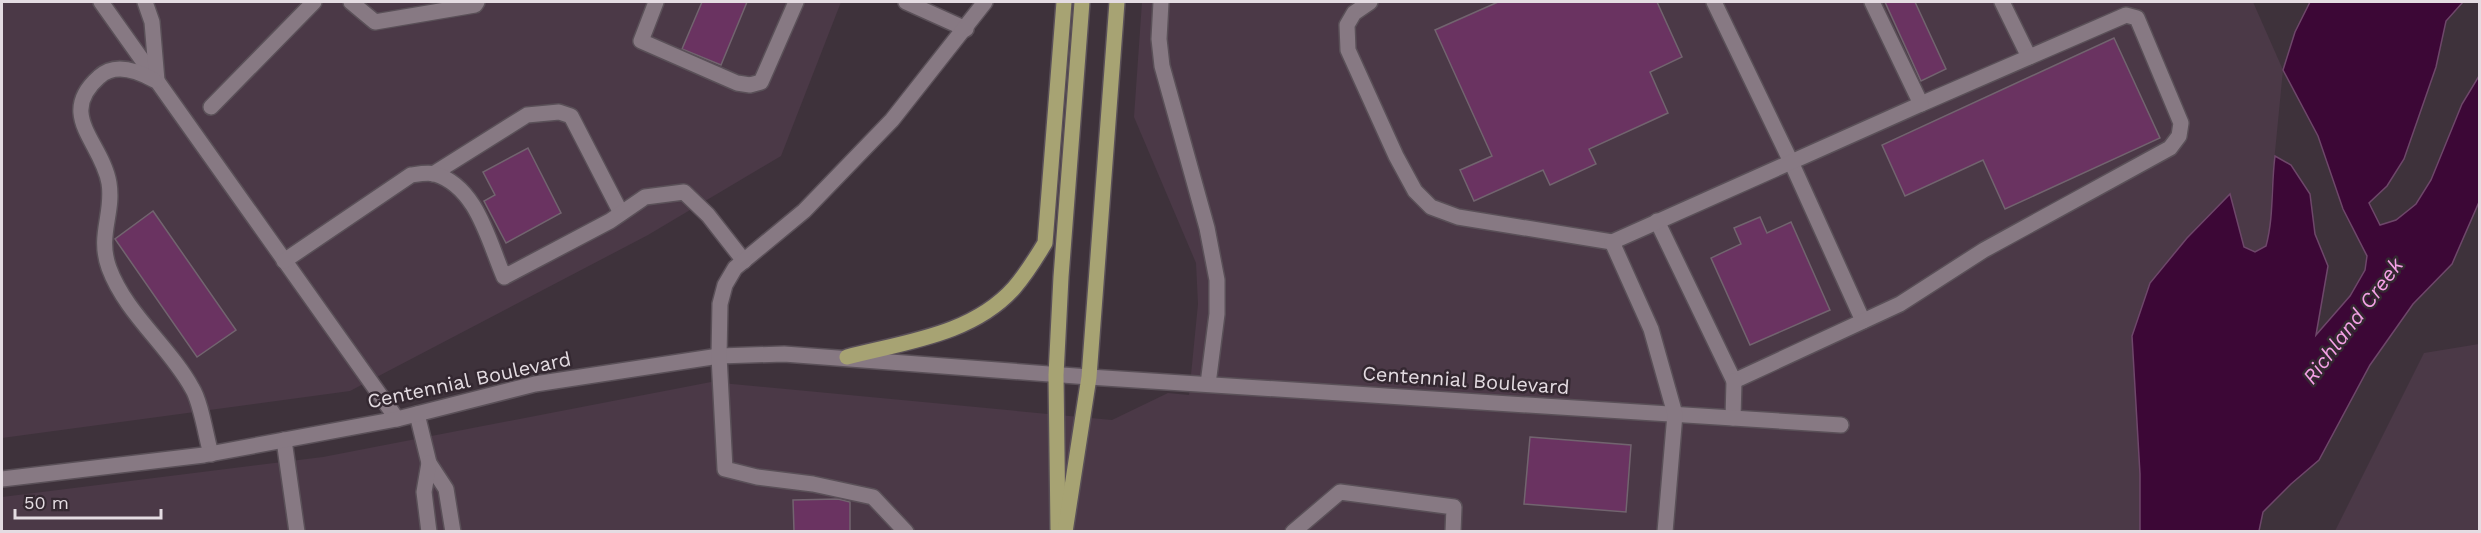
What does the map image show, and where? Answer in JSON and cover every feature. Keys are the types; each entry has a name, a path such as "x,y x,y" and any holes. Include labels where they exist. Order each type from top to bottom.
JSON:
{"main road":[{"path":"847,357 951,330 975,319 996,305 1014,288 1045,243 1064,2"},
{"path":"1058,531 1056,375 1082,2"},
{"path":"1065,531 1089,377 1118,2"}],"street":[{"path":"101,2 397,419"},
{"path":"145,2 152,22 157,81"},
{"path":"211,107 314,2"},
{"path":"351,2 375,22 475,5 477,2"},
{"path":"656,2 641,41 737,83 750,85 760,82 796,2"},
{"path":"906,2 966,29"},
{"path":"906,531 873,497 813,484 757,477 725,469 719,356 720,304 735,268 804,211 892,120 985,2"},
{"path":"1161,2 1159,39 1162,66 1207,228 1217,280 1216,314 1208,384"},
{"path":"1370,2 1354,13 1347,25 1348,50 1396,156 1415,191 1431,207 1458,217 1612,242 2126,15 2137,18 2181,123 2179,136 2170,148 1984,250 1900,304 1734,381"},
{"path":"1714,2 1792,164 1863,321"},
{"path":"1872,2 1921,104"},
{"path":"2002,2 2029,57"},
{"path":"157,81 141,73 124,69 109,70 89,86 81,103 81,120 109,180 111,197 103,245 110,269 130,304 194,389 211,454"},
{"path":"433,174 526,116 559,112 571,116 621,213"},
{"path":"284,261 411,175 433,174 456,184 472,201 504,277 621,213 645,197 684,192 708,215 744,261"},
{"path":"1657,221 1734,381 1733,418"},
{"path":"1612,242 1652,328 1675,414 1665,531"},
{"name":"Centennial Boulevard","path":"2,479 211,454 397,419 535,384 719,356 784,354 847,357 1056,375 1841,425"},
{"path":"417,414 429,463 446,489 453,531"},
{"path":"284,440 297,531"},
{"path":"429,463 424,492 429,531"},
{"path":"1293,531 1340,492 1454,507 1453,531"}],"shaded area":[{"path":"2,2 841,2 781,156 648,235 350,391 2,438"},
{"path":"1142,2 2253,2 2283,70 2271,193 2272,222 2266,246 2255,252 2244,247 2230,195 2140,474 2140,531 2,532 2,497 323,457 711,382 1112,420 1168,393 1189,395 1198,304 1196,263 1134,117"},
{"path":"2479,344 2479,531 2335,531 2424,353"}],"water":[{"name":"Richland Creek","path":"2310,2 2463,2 2446,21 2436,67 2404,159 2387,186 2369,203 2380,225 2396,220 2416,204 2431,180 2462,104 2479,76 2479,202 2452,264 2413,304 2370,365 2319,460 2263,512 2259,531 2140,531 2140,474 2132,336 2150,283 2187,238 2230,194 2244,247 2255,252 2266,246 2275,156 2291,165 2310,194 2315,234 2328,266 2316,335 2350,296 2365,270 2367,256 2343,209 2318,136 2283,70 2295,32"}],"building":[{"path":"702,2 747,2 721,65 682,49"},
{"path":"1498,2 1657,2 1682,57 1650,72 1668,113 1589,149 1596,164 1550,185 1543,170 1474,201 1460,170 1492,156 1435,30"},
{"path":"1885,2 1915,2 1946,69 1921,81"},
{"path":"2114,38 2160,138 2005,209 1983,160 1905,196 1882,145"},
{"path":"528,148 561,213 506,243 484,201 495,195 483,172"},
{"path":"153,211 236,330 197,357 115,239"},
{"path":"1760,217 1767,233 1791,222 1830,310 1750,345 1711,258 1741,244 1734,228"},
{"path":"1530,437 1631,445 1626,512 1524,504"},
{"path":"838,499 850,502 850,531 794,531 793,500"}]}
